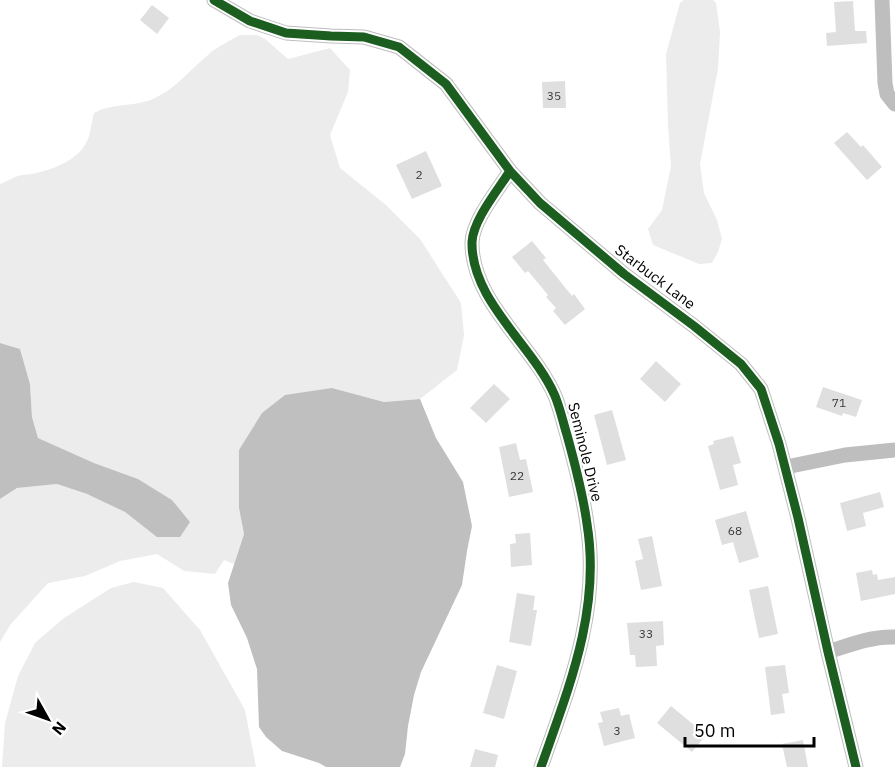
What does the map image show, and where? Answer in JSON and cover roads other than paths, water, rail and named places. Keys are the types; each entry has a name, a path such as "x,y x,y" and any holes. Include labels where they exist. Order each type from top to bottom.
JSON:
{"street":[{"name":"Starbuck Lane","path":"214,0 250,21 286,33 364,37 399,47 446,84 510,171 540,203 624,274 741,364 761,389 786,467 856,767"},
{"path":"882,0 885,83 887,94 895,104"},
{"name":"Seminole Drive","path":"510,171 476,223 472,240 473,258 491,302 533,358 555,396 580,486 591,553 587,613 578,661 541,767"},
{"path":"786,467 845,455 895,450"},
{"path":"828,652 864,640 885,636 895,637"}]}
